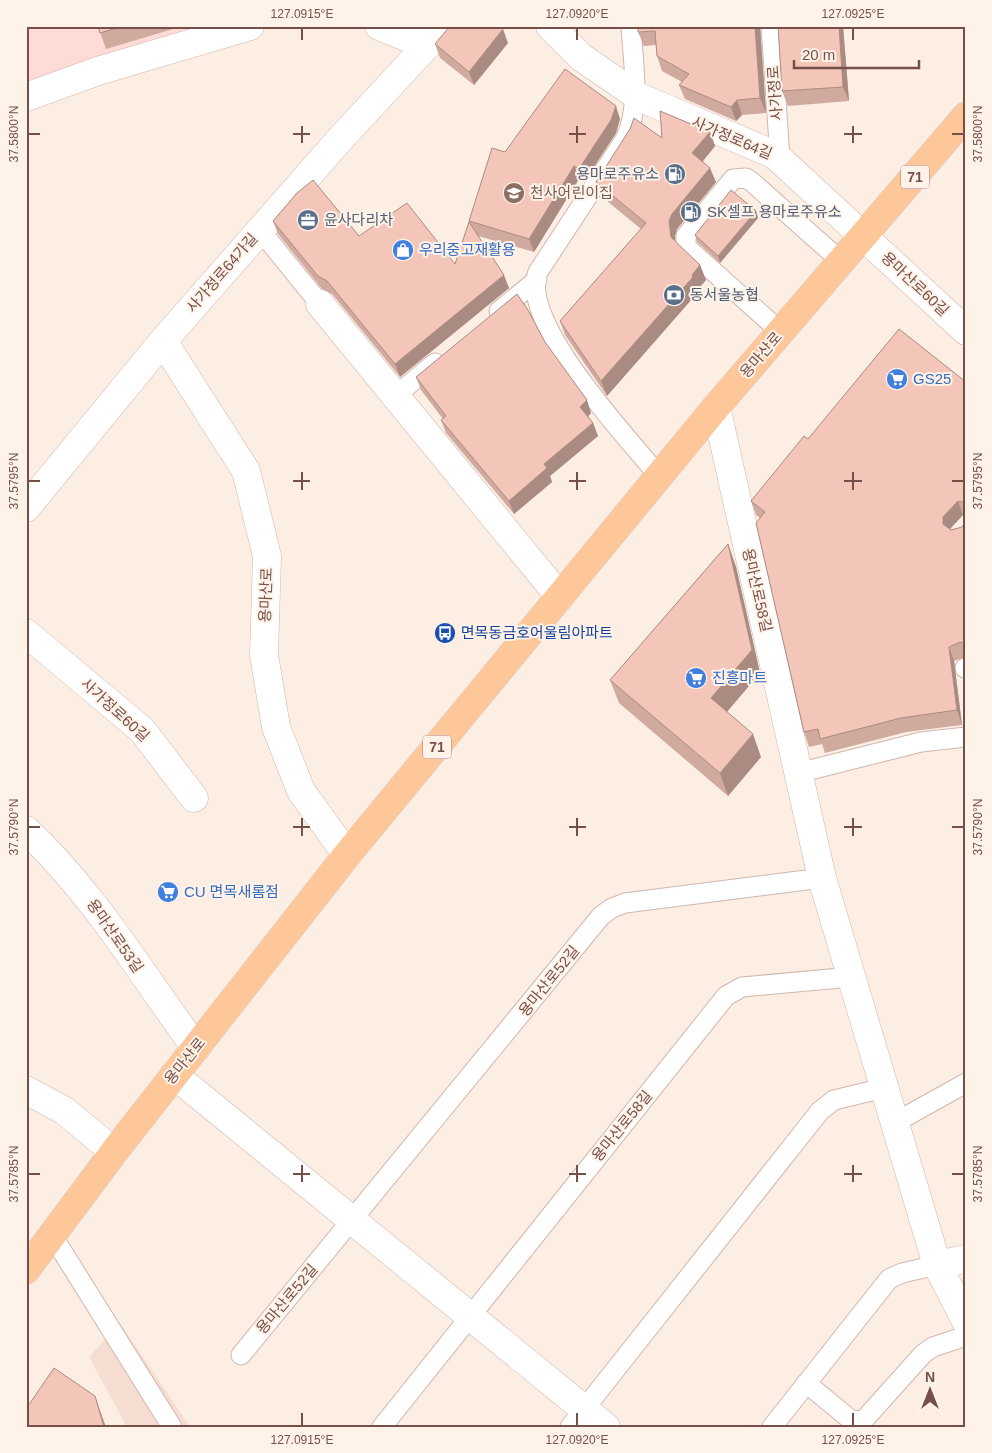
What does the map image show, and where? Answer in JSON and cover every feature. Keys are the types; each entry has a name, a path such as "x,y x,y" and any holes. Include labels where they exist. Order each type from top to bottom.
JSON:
{"main road":[{"name":"용마산로","path":"26,1270 174,1074 347,855 716,407 966,116"}],"street":[{"path":"26,97 98,71 250,26"},
{"name":"사가정로64가길","path":"379,26 436,36"},
{"name":"사가정로64길","path":"550,26 581,57 635,95 759,147 780,159 864,237"},
{"name":"사가정로64가길","path":"26,508 163,341 260,230 436,36"},
{"name":"용마산로60길","path":"864,237 966,331"},
{"path":"320,304 560,596"},
{"name":"용마산로","path":"163,341 246,471 267,556 264,655 276,728 300,790 347,855"},
{"name":"용마산로58길","path":"716,407 822,878 937,1265 966,1321"},
{"name":"사가정로60길","path":"26,633 142,730 194,798"},
{"name":"용마산로53길","path":"26,830 51,853 78,884 196,1048"},
{"path":"174,1074 470,1316 577,1418 606,1427"},
{"path":"26,1090 65,1111 114,1152"},
{"path":"937,1265 966,1258"}],"lane":[{"path":"630,26 635,95 633,121 626,138 544,263 536,280 536,293 544,319 572,369 659,476"},
{"name":"사가정로","path":"771,26 780,159"},
{"path":"781,332 686,247 686,236 733,179 746,178 752,182 842,262"},
{"path":"260,230 320,304"},
{"path":"484,323 536,280"},
{"path":"395,396 447,354"},
{"path":"798,773 909,745 942,738 966,737"},
{"name":"용마산로52길","path":"241,1355 601,916 612,908 625,903 822,878"},
{"name":"용마산로58길","path":"382,1427 730,992 742,987 851,977"},
{"path":"894,1123 966,1083"},
{"path":"577,1418 820,1111 834,1100 884,1088"},
{"path":"52,1235 172,1427"},
{"path":"772,1427 889,1279 902,1273 937,1265"},
{"path":"806,1383 851,1420 863,1421 869,1417 923,1354 966,1336"}],"shaded area":[{"path":"26,26 200,26 26,88"},
{"path":"120,1323 190,1427 127,1427 89,1357"}],"building":[{"path":"98,26 123,26 100,33"},
{"path":"450,26 499,26 503,29 469,72 435,44"},
{"path":"638,26 755,26 760,98 737,100 731,107 679,85 689,74 657,56 655,31 638,32"},
{"path":"778,26 839,26 843,87 782,91"},
{"path":"565,69 616,106 611,120 579,169 574,166 529,239 469,221 492,148 505,152"},
{"path":"660,111 710,132 692,153 710,168 672,214 669,221 671,237 700,265 692,275 693,277 601,381 560,321 646,223 596,182 630,129 634,118 662,138"},
{"path":"313,180 359,236 407,203 455,264 469,222 504,275 395,364 327,281 318,276 273,221 297,193"},
{"path":"731,190 756,211 718,256 695,235"},
{"path":"517,294 545,342 587,400 580,407 593,423 544,464 547,468 509,501 441,420 446,416 416,377"},
{"path":"899,329 966,382 966,503 958,501 943,517 943,524 951,530 962,527 966,522 966,644 960,642 949,647 957,710 901,718 820,739 818,729 804,732 756,523 765,512 751,501 804,436 808,439"},
{"path":"728,544 752,650 711,698 753,734 720,773 610,680"},
{"path":"54,1368 95,1396 104,1427 26,1427 26,1409"}],"place":[{"name":"용마로주유소","path":"675,174"},
{"name":"천사어린이집","path":"514,193"},
{"name":"SK셀프 용마로주유소","path":"691,212"},
{"name":"윤사다리차","path":"308,220"},
{"name":"우리중고재활용","path":"403,250"},
{"name":"동서울농협","path":"674,295"},
{"name":"GS25","path":"897,379"},
{"name":"면목동금호어울림아파트","path":"445,633"},
{"name":"진흥마트","path":"696,678"},
{"name":"CU 면목새롬점","path":"168,892"}]}
